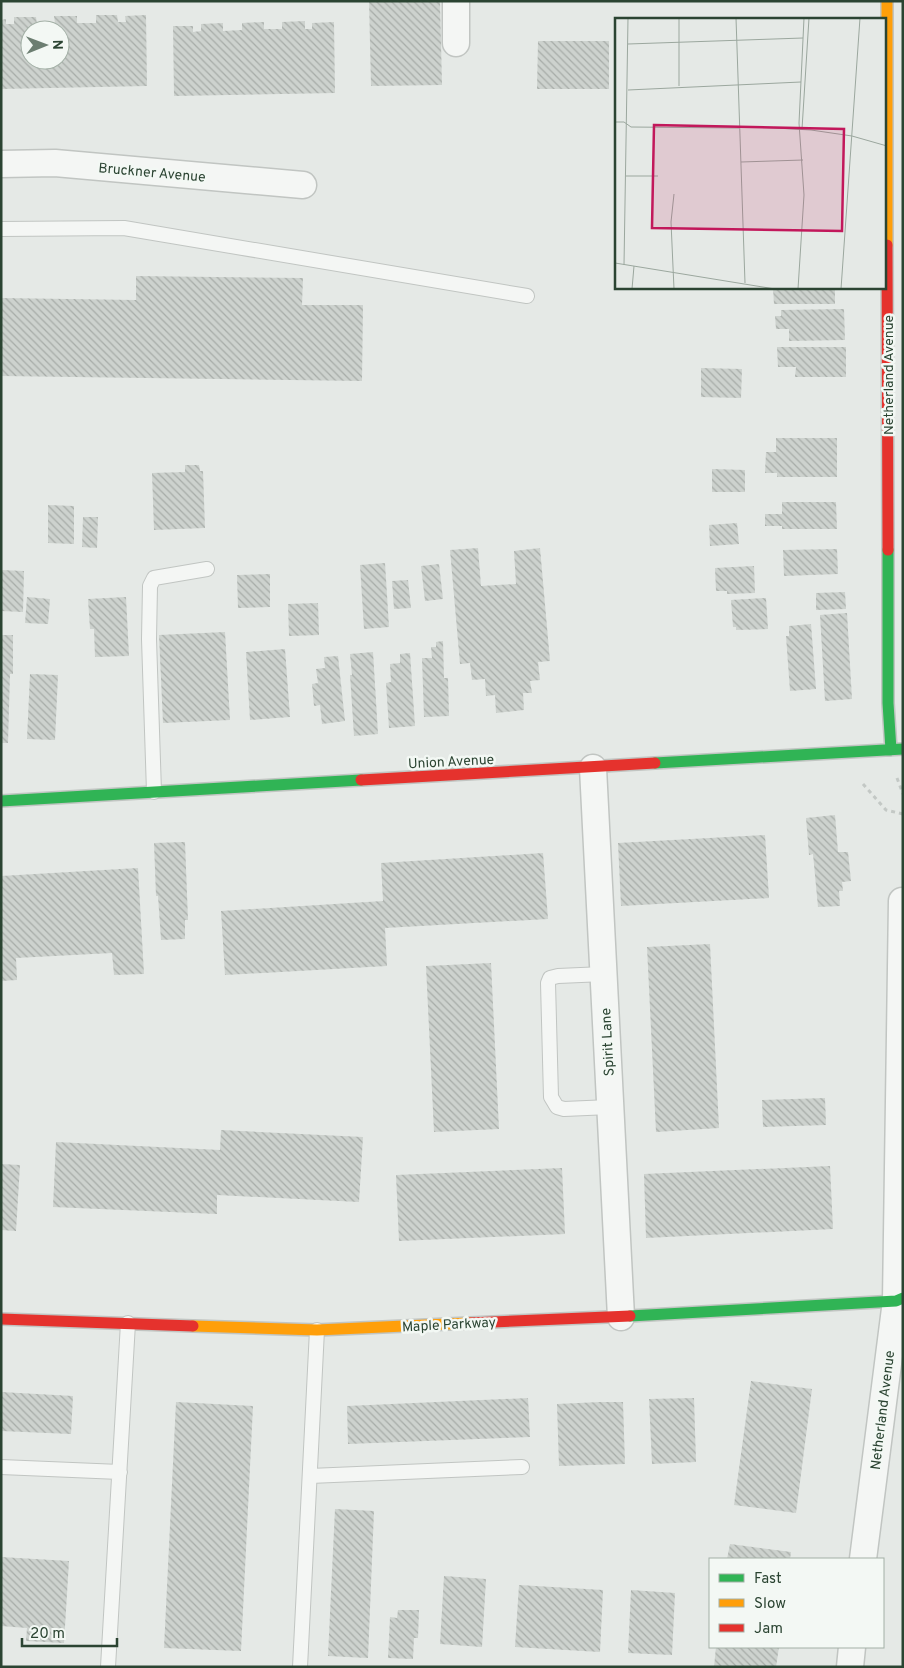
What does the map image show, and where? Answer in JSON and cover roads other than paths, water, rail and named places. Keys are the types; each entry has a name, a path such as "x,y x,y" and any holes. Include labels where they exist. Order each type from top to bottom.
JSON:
{"street":[{"path":"456,1 456,44"},
{"name":"Netherland Avenue","path":"886,1 888,703 897,749"},
{"name":"Bruckner Avenue","path":"1,164 55,163 303,185"},
{"name":"Union Avenue","path":"1,801 897,749"},
{"name":"Spirit Lane","path":"593,768 621,1316"},
{"name":"Netherland Avenue","path":"864,1558 900,1301 902,902"},
{"name":"Maple Parkway","path":"1,1319 317,1330 900,1301"},
{"path":"850,1667 852,1648"}],"lane":[{"path":"1,229 124,228 527,296"},
{"path":"154,792 149,639 150,586 154,578 206,569"},
{"path":"604,974 550,978 547,988 551,1097 557,1107 564,1109 610,1107"},
{"path":"108,1667 128,1323"},
{"path":"300,1667 317,1330"},
{"path":"1,1467 120,1472"},
{"path":"310,1476 522,1468"}]}
